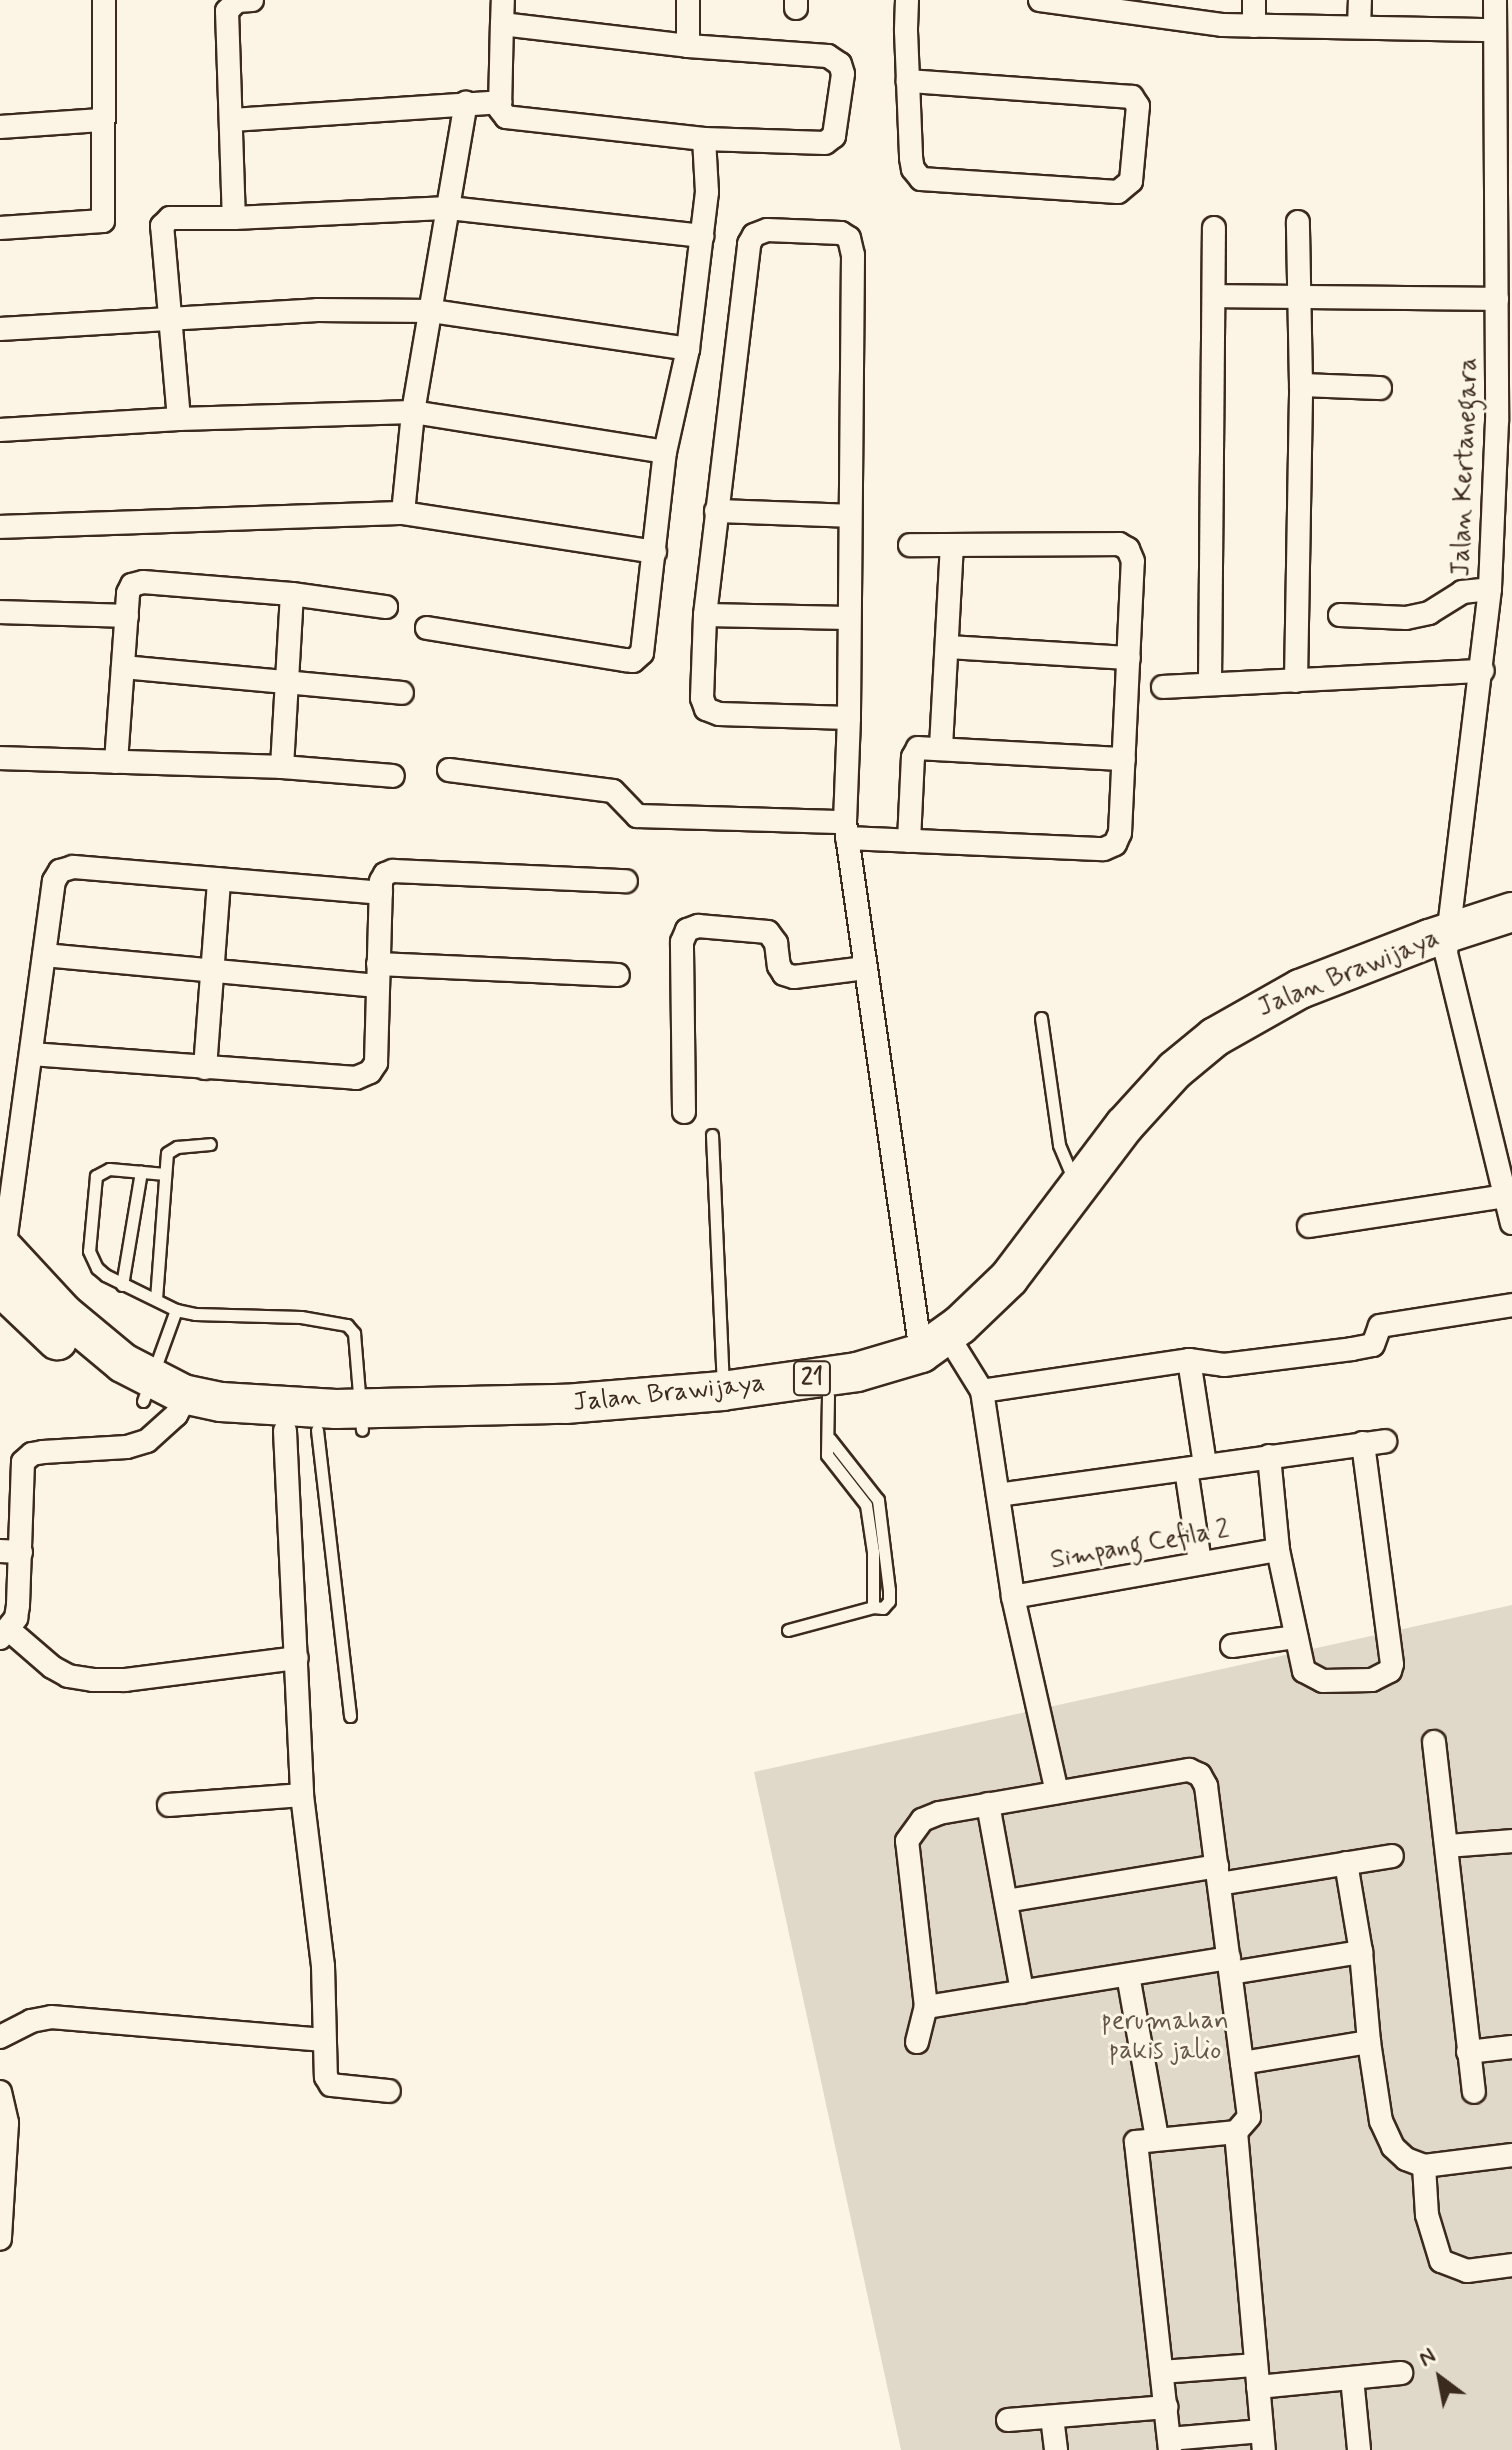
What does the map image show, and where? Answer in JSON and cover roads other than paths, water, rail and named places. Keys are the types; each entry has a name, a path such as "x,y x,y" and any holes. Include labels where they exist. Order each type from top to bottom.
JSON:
{"highway":[{"name":"Jalan Brawijaya","path":"4,1277 92,1371 164,1398 263,1406 445,1430 683,1417 828,1396 906,1377 939,1351 996,1317 1067,1232 1129,1146 1178,1090 1236,1044 1270,1024 1512,912"},
{"name":"Jalan Brawijaya","path":"4,1277 83,1330 196,1422 301,1430 362,1420 722,1391 857,1372 939,1351 960,1325 1009,1278 1150,1096 1215,1037 1300,989 1446,943 1512,930"}],"street":[{"path":"0,228 103,221 101,120 104,0"},
{"path":"234,218 227,11 233,2 252,0"},
{"path":"502,24 688,46 828,56 840,64 843,74 836,131 831,140 704,139 509,118 501,112 500,102 502,24 503,0"},
{"path":"688,0 688,46"},
{"path":"907,0 908,81 911,158 913,169 921,179 1118,192 1131,181 1138,106 1132,97 908,81"},
{"path":"1040,0 1223,25 1495,30"},
{"path":"1254,0 1254,26"},
{"path":"1359,27 1360,0"},
{"name":"Jalan Kertanegara","path":"1446,943 1483,671 1505,420 1497,299 1504,240 1504,95 1495,30 1495,0"},
{"path":"232,120 500,102"},
{"path":"403,513 413,412 466,103"},
{"path":"0,127 101,120"},
{"path":"427,628 633,661 645,647 665,452 688,349 702,236 707,192 704,139"},
{"path":"179,419 162,226 170,218 449,208 702,236"},
{"path":"1296,681 1301,385 1298,222"},
{"path":"1210,682 1214,228"},
{"path":"849,718 711,712 702,698 705,615 749,244 754,235 767,230 845,235 853,255 849,718 846,830 865,968 939,1351 982,1391 1013,1597 1053,1773"},
{"path":"1214,296 1497,299"},
{"path":"0,329 317,310 432,311 688,349"},
{"path":"1301,385 1380,388"},
{"path":"0,430 179,419 413,412 665,452"},
{"path":"716,511 850,516"},
{"path":"0,527 403,513 655,552"},
{"path":"449,770 613,791 637,816 846,830 909,841 1104,849 1115,844 1120,833 1133,561 1124,546 910,545"},
{"path":"941,747 952,545"},
{"path":"116,762 130,588 143,582 292,594 386,607"},
{"path":"1340,615 1406,618 1429,613 1462,592 1490,589"},
{"path":"282,767 292,594"},
{"path":"0,612 127,616"},
{"path":"705,615 849,618"},
{"path":"947,647 1129,658"},
{"path":"123,667 402,693"},
{"path":"1163,687 1210,682 1296,681 1483,671"},
{"path":"909,841 913,753 924,746 1124,759"},
{"path":"0,758 282,767 393,776"},
{"path":"4,1277 54,881 66,868 381,893"},
{"path":"31,1054 356,1078 365,1076 376,1063 382,876 393,871 626,881"},
{"path":"205,1068 219,880"},
{"path":"684,1112 682,942 687,930 698,926 768,932 776,943 779,966 784,974 794,977 865,968"},
{"path":"1446,943 1512,1223"},
{"path":"44,955 211,971 618,975"},
{"path":"1309,1226 1504,1196"},
{"path":"982,1391 1189,1360 1224,1365 1352,1349 1373,1345 1380,1326 1512,1305"},
{"path":"1189,1360 1200,1563"},
{"path":"164,1398 147,1441 32,1454 20,1471 10,1552 18,1605 4,1633 68,1676 93,1680 125,1680 297,1658"},
{"path":"301,1430 297,1658 302,1795 323,1975 327,2083 389,2091"},
{"path":"998,1495 1269,1456 1374,1442 1390,1671 1372,1680 1315,1680 1304,1671 1278,1550 1269,1456"},
{"name":"Simpang Cefila 2","path":"1013,1597 1278,1550"},
{"path":"1232,1646 1296,1637"},
{"path":"1434,1742 1474,2092"},
{"path":"917,2042 926,2007 907,1841 922,1820 939,1813 988,1804 1053,1773 1189,1770 1200,1775 1206,1786 1249,2117 1236,2132 1136,2142 1170,2445 1263,2441 1236,2132"},
{"path":"169,1805 302,1795"},
{"path":"988,1804 1022,1992"},
{"path":"1447,1846 1512,1841"},
{"path":"1006,1901 1392,1856"},
{"path":"1346,1863 1361,1952 1369,2042 1386,2134 1406,2159 1424,2166 1512,2155"},
{"path":"926,2007 1128,1975 1361,1952"},
{"path":"1128,1975 1157,2138"},
{"path":"0,2037 31,2021 51,2017 324,2040"},
{"path":"1242,2063 1369,2042"},
{"path":"1468,2052 1512,2047"},
{"path":"0,2239 7,2123 1,2095"},
{"path":"1424,2166 1427,2215 1441,2261 1467,2271 1512,2265"},
{"path":"1162,2372 1352,2378 1401,2373"},
{"path":"1352,2378 1359,2450"},
{"path":"1008,2420 1166,2407"},
{"path":"1052,2417 1056,2450"}],"lane":[{"path":"1041,1018 1059,1145 1078,1188"},
{"path":"712,1135 722,1391"},
{"path":"156,1299 165,1174 170,1150 210,1144"},
{"path":"165,1174 109,1169 96,1176 89,1251 97,1268 122,1285 176,1310 195,1314 301,1317 347,1325 358,1343 362,1420"},
{"path":"122,1285 141,1172"},
{"path":"164,1398 176,1310"},
{"path":"788,1630 873,1607 883,1608 889,1601 879,1563 878,1500 830,1439 828,1396"},
{"path":"301,1430 350,1716"}],"park label":[{"name":"perumahan pakis jalio","path":"1165,2037"}]}
